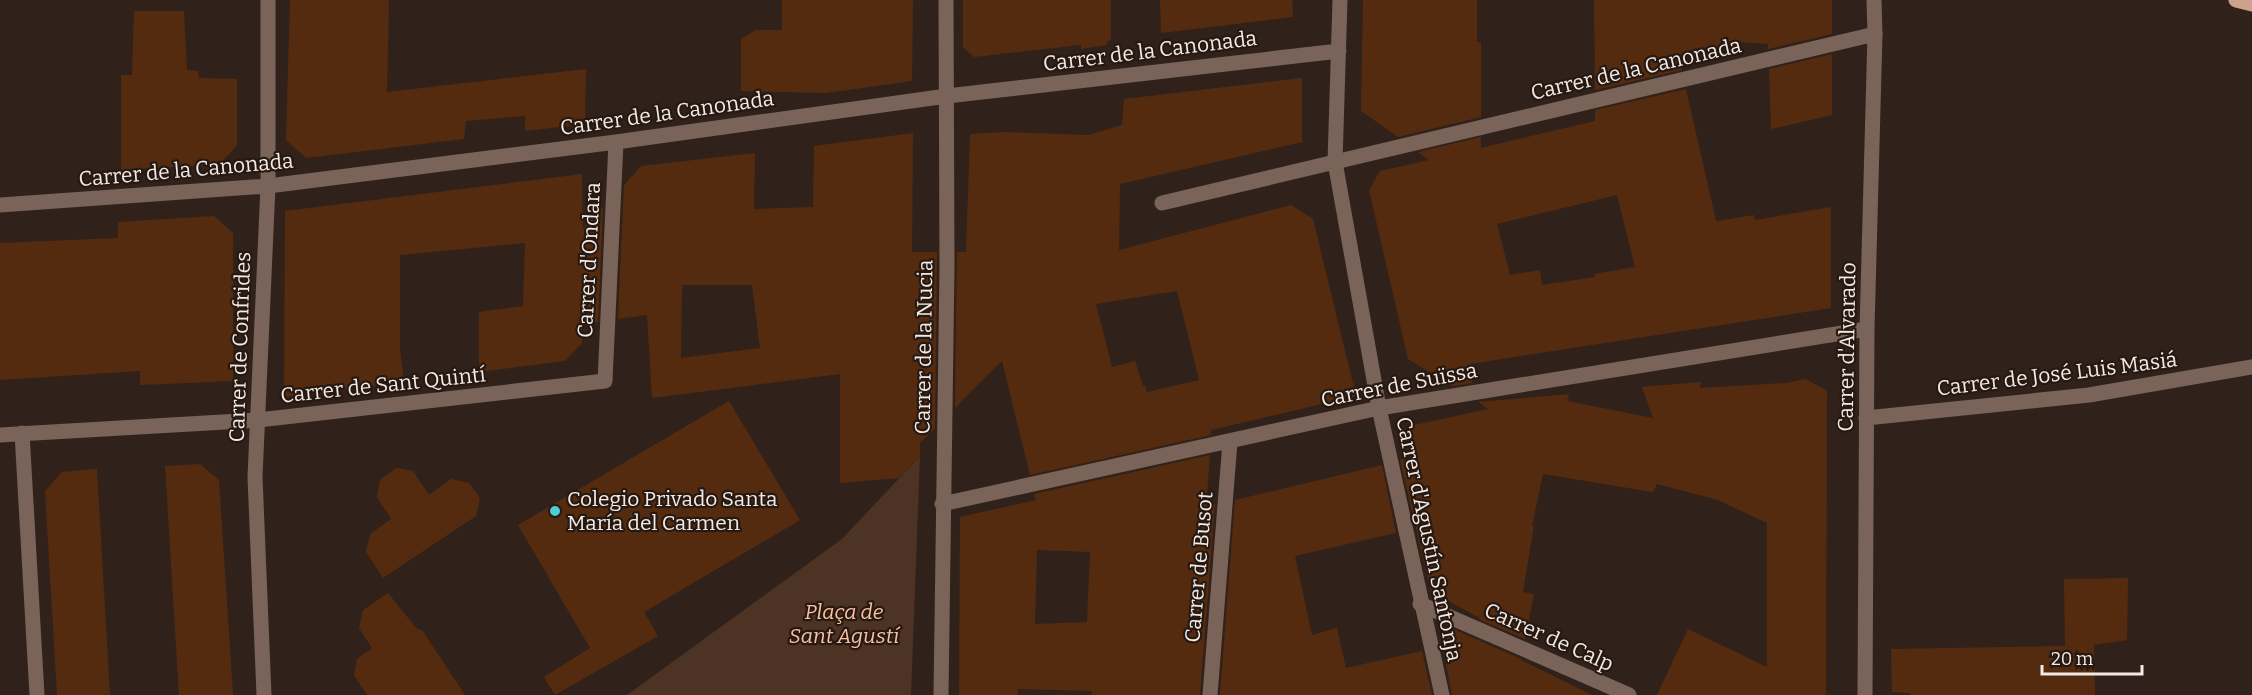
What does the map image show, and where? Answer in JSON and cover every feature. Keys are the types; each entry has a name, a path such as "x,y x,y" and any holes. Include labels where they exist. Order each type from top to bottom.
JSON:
{"main road":[{"path":"2236,0 2252,4"}],"street":[{"name":"Carrer de Confrides","path":"264,695 255,477 268,186 268,0"},
{"name":"Carrer de la Nucia","path":"941,695 947,267 946,0"},
{"name":"Carrer d'Agustín Santonja","path":"1340,0 1335,162 1379,408 1420,604 1442,695"},
{"name":"Carrer d'Alvarado","path":"1866,695 1867,329 1874,0"},
{"name":"Carrer de la Canonada","path":"1162,203 1875,34"},
{"name":"Carrer de la Canonada","path":"0,206 268,186 947,96 1339,51"},
{"name":"Carrer d'Ondara","path":"605,381 616,141"},
{"name":"Carrer de Suïssa","path":"942,504 1379,408 1867,329"},
{"name":"Carrer de José Luis Masiá","path":"1866,418 2089,395 2252,367"},
{"name":"Carrer de Sant Quintí","path":"0,435 258,420 605,381"},
{"path":"22,433 37,695"},
{"name":"Carrer de Busot","path":"1209,695 1230,442"},
{"name":"Carrer de Calp","path":"1420,604 1629,695"}],"green space":[{"name":"Plaça de Sant Agustí","path":"920,456 911,695 627,695 842,539"}],"building":[{"path":"290,0 389,0 387,92 586,69 585,124 525,131 525,116 466,121 464,139 306,158 286,140"},
{"path":"782,0 913,0 912,81 826,93 741,91 741,39 756,30 782,30"},
{"path":"963,0 1111,0 1111,40 1107,41 1107,45 1081,49 1081,45 974,57 963,47"},
{"path":"1160,0 1292,0 1293,17 1161,33"},
{"path":"1363,0 1477,0 1477,42 1481,42 1481,117 1398,137 1361,111"},
{"path":"1594,0 1832,0 1832,34 1768,49 1768,44 1740,42 1679,57 1682,70 1595,90"},
{"path":"134,11 184,11 187,70 198,71 199,78 237,79 237,145 220,164 121,170 121,75 132,75"},
{"path":"1832,54 1832,115 1771,129 1769,69"},
{"path":"1302,78 1302,142 1120,184 1119,250 1291,205 1313,219 1356,396 1211,430 1211,435 1030,475 1002,361 955,408 957,252 966,252 970,134 1003,132 1088,135 1122,125 1124,99","holes":["1177,291 1199,380 1147,392 1135,361 1112,367 1096,304"]},
{"path":"1686,89 1716,221 1754,215 1755,220 1831,207 1831,308 1470,364 1472,383 1452,386 1408,359 1369,190 1380,171 1429,160 1418,152 1481,137 1481,148 1595,121 1595,110","holes":["1617,195 1635,267 1594,274 1595,277 1542,285 1540,270 1510,275 1497,224"]},
{"path":"913,133 912,252 937,252 935,428 920,443 920,456 899,478 840,483 840,374 652,398 647,315 618,319 624,185 641,166 755,153 754,209 813,207 814,146","holes":["682,285 752,285 760,348 681,358"]},
{"path":"582,174 583,229 603,207 598,322 582,324 582,343 565,361 479,372 479,312 523,306 525,243 400,255 400,349 404,382 284,397 285,211"},
{"path":"214,216 233,233 233,381 140,385 140,371 0,380 0,243 118,238 118,222"},
{"path":"1806,379 1827,391 1827,695 1657,695 1688,629 1767,667 1767,523 1718,500 1657,484 1653,492 1543,474 1532,526 1534,526 1523,592 1534,594 1525,639 1478,619 1480,618 1431,592 1400,460 1414,457 1410,426 1488,409 1478,402 1569,394 1567,401 1653,418 1642,387 1701,382 1700,388 1785,383"},
{"path":"729,401 800,520 644,612 658,636 555,695 544,677 590,648 518,525"},
{"path":"1210,455 1206,506 1215,504 1200,695 1091,695 1092,691 1017,689 1018,695 959,695 960,517 1036,500 1034,494","holes":["1037,550 1090,552 1087,622 1035,624"]},
{"path":"200,464 219,480 233,695 179,695 165,466"},
{"path":"1382,465 1396,533 1295,556 1312,635 1337,628 1346,668 1422,651 1432,695 1220,695 1235,500"},
{"path":"396,468 413,471 429,495 451,479 469,483 480,498 476,516 383,578 366,552 370,534 391,519 377,497 380,480"},
{"path":"97,469 110,695 57,695 45,491 62,472"},
{"path":"2128,578 2127,640 2094,645 2095,695 1910,695 1910,693 1892,692 1891,649 2065,646 2064,579"},
{"path":"388,593 417,629 422,630 465,695 367,695 354,675 357,659 372,648 359,628 363,610"},
{"path":"1453,629 1521,659 1592,695 1452,695 1440,634"}],"place":[{"name":"Colegio Privado Santa María del Carmen","path":"555,511"}]}
